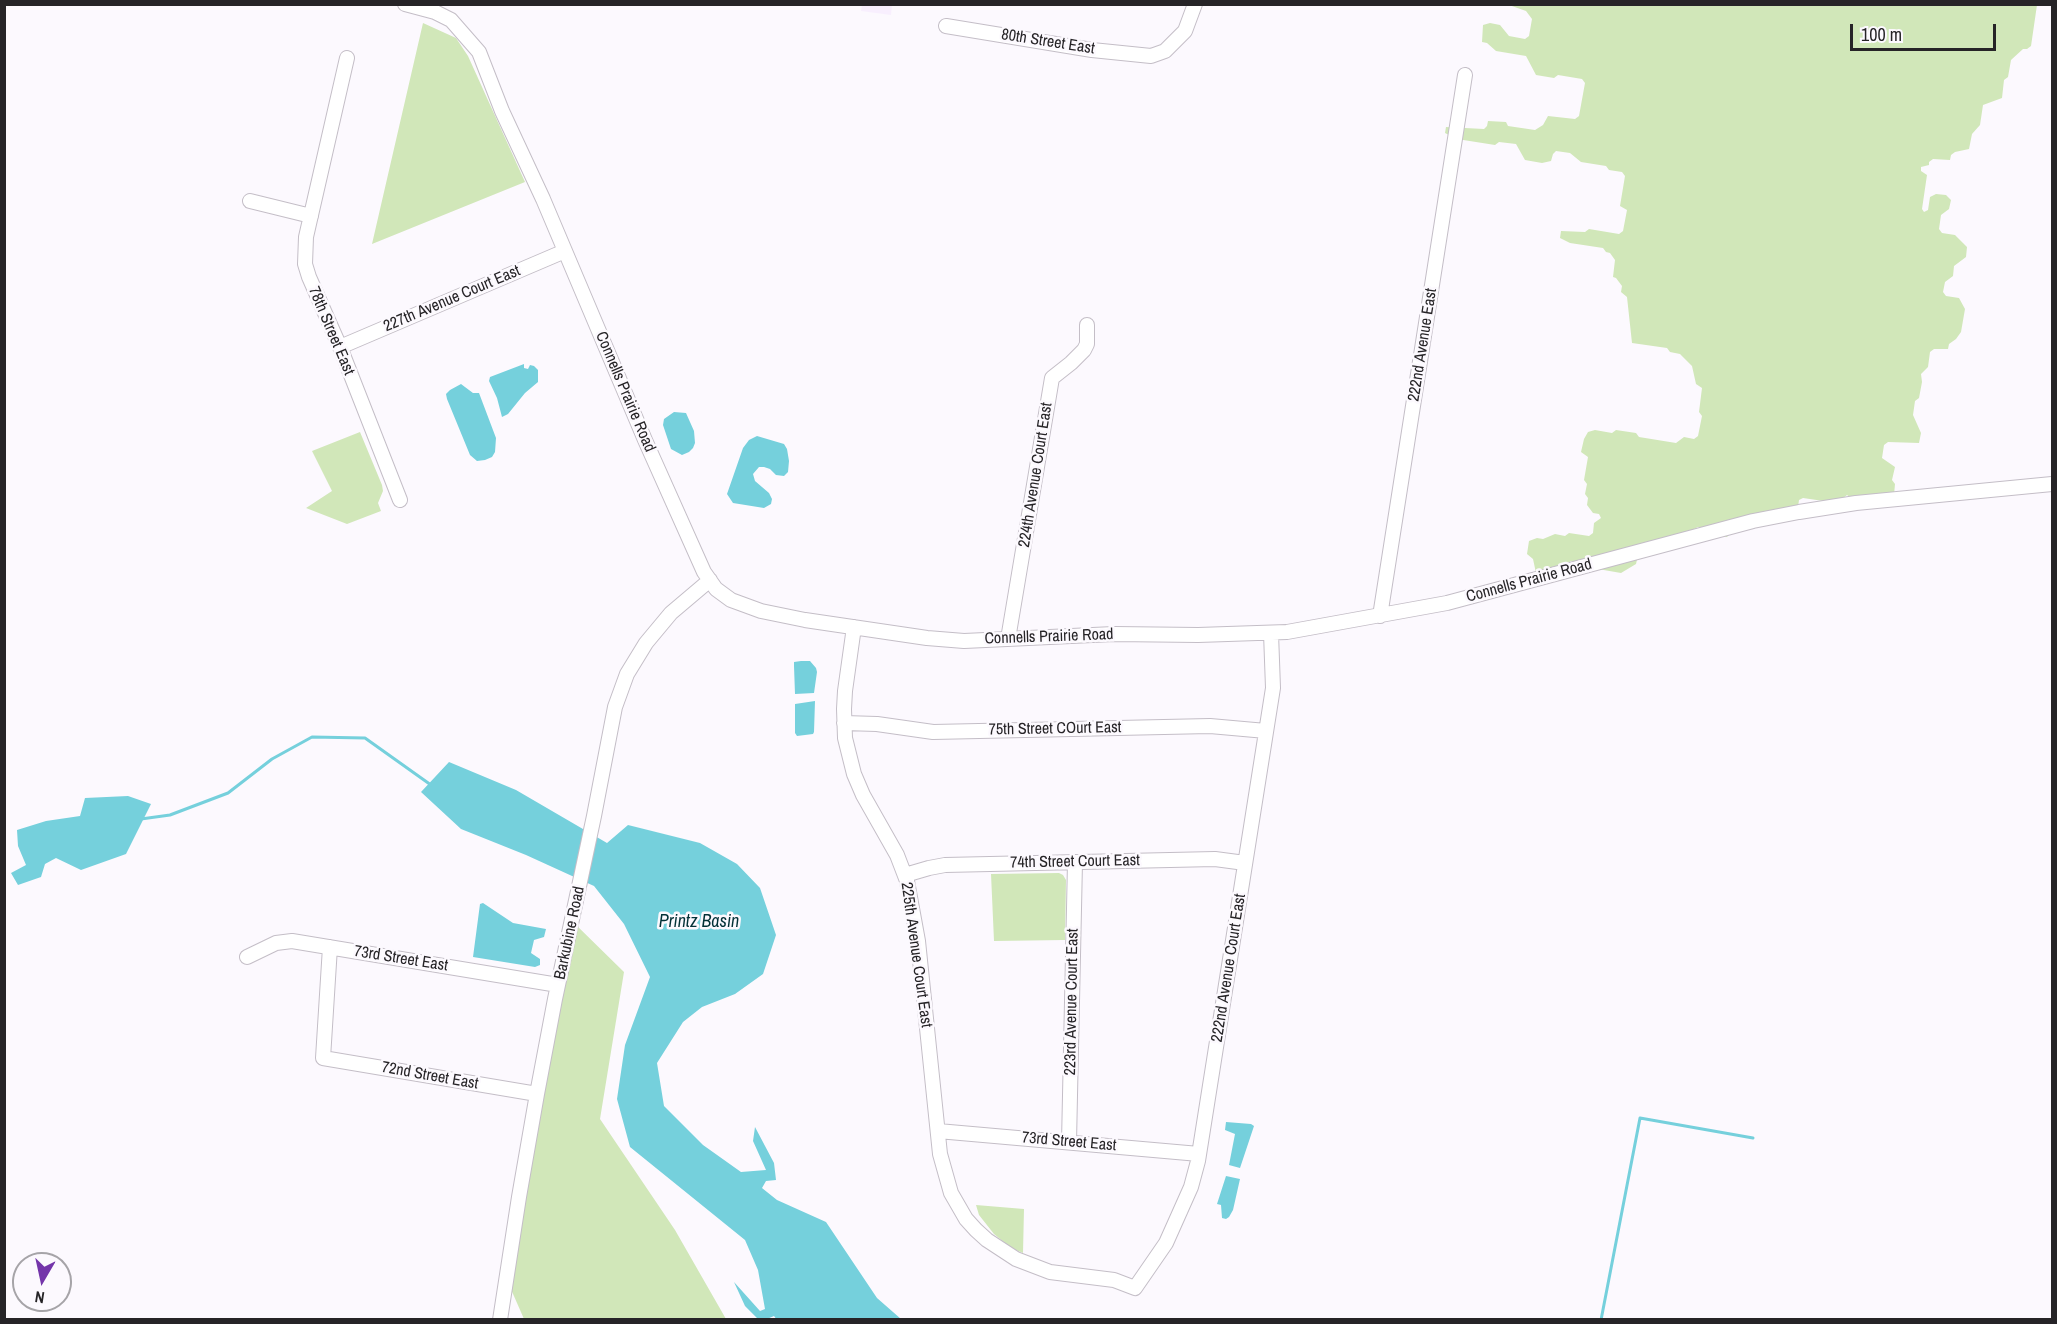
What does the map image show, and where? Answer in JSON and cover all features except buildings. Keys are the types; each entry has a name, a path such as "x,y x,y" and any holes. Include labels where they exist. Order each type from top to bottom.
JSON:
{"street":[{"name":"Connells Prairie Road","path":"405,4 435,12 451,20 479,52 502,111 565,251 692,547 717,589 731,600 761,611 805,620 927,638 964,641 1114,634 1287,632 1447,603 1753,521 1787,514 1867,502 2052,484"},
{"name":"80th Street East","path":"946,26 1092,50 1151,56 1165,51 1185,31 1195,4"},
{"name":"78th Street East","path":"347,58 306,237 305,264 400,500"},
{"name":"222nd Avenue East","path":"1380,616 1465,75"},
{"path":"250,201 311,216"},
{"name":"227th Avenue Court East","path":"340,347 565,251"},
{"name":"224th Avenue Court East","path":"1008,639 1052,378 1084,350 1087,344 1087,325"},
{"name":"Barkubine Road","path":"500,1320 537,1094 615,707 627,674 646,643 671,613 710,580"},
{"name":"225th Avenue Court East","path":"854,627 845,691 845,738 854,774 863,795 897,855 905,875 918,941 940,1154 957,1205 966,1219 987,1240 1000,1250 1034,1267 1065,1275 1114,1280 1135,1287"},
{"name":"222nd Avenue Court East","path":"1135,1287 1166,1243 1180,1214 1191,1187 1199,1154 1273,688 1271,633"},
{"name":"75th Street COurt East","path":"844,723 878,724 933,732 1210,726 1266,731"},
{"name":"74th Street Court East","path":"905,875 945,865 1215,859 1245,863"},
{"name":"223rd Avenue Court East","path":"1069,1142 1075,862"},
{"name":"73rd Street East","path":"247,957 276,943 292,941 558,985"},
{"name":"72nd Street East","path":"330,947 323,1058 537,1094"},
{"name":"73rd Street East","path":"938,1131 1199,1154"}],"shaded area":[{"path":"862,5 892,5 891,15 861,11"}],"green space":[{"path":"1509,5 2037,5 2031,46 2023,49 2011,60 2008,77 2004,80 2002,98 1983,105 1980,125 1972,134 1969,149 1955,152 1951,155 1950,160 1933,159 1929,165 1921,167 1921,171 1927,175 1922,209 1924,212 1928,210 1930,197 1936,194 1946,195 1951,200 1949,209 1941,215 1939,229 1942,233 1955,235 1967,247 1966,257 1954,266 1953,276 1945,282 1943,292 1946,296 1959,298 1965,309 1961,332 1949,344 1948,349 1934,349 1930,352 1928,367 1921,374 1919,398 1915,401 1913,415 1921,433 1919,443 1888,442 1884,445 1882,458 1895,467 1892,480 1895,484 1894,495 1851,498 1847,495 1837,503 1803,498 1799,500 1798,507 1780,511 1767,526 1740,522 1727,537 1714,535 1698,527 1694,529 1694,532 1639,551 1636,564 1621,573 1571,561 1559,570 1536,573 1533,559 1527,554 1529,541 1555,534 1565,536 1569,533 1589,536 1593,533 1594,523 1601,518 1587,505 1588,498 1585,494 1587,484 1584,480 1588,457 1581,452 1588,432 1595,430 1612,433 1616,430 1636,433 1639,437 1676,443 1684,437 1694,439 1698,436 1702,416 1699,412 1702,388 1696,384 1692,366 1680,354 1670,352 1667,348 1632,343 1627,297 1621,292 1622,286 1613,277 1615,260 1610,253 1603,248 1570,243 1560,238 1561,231 1585,232 1589,229 1619,234 1623,231 1627,210 1620,206 1625,176 1622,172 1609,170 1606,166 1581,162 1570,153 1556,151 1551,161 1542,163 1525,160 1516,144 1499,142 1495,145 1457,139 1445,133 1446,127 1484,129 1488,121 1506,122 1508,126 1535,130 1543,125 1548,116 1575,119 1579,116 1585,83 1582,79 1558,75 1554,78 1536,75 1526,56 1496,51 1487,43 1482,42 1483,25 1490,23 1500,25 1509,36 1525,39 1529,36 1532,19 1526,11"},
{"path":"423,23 456,38 468,56 525,182 372,244"},
{"path":"360,432 382,485 383,491 378,503 381,511 347,524 306,508 332,491 312,451"},
{"path":"1059,873 1066,880 1065,940 994,941 991,874"},
{"path":"572,921 624,972 600,1119 675,1230 726,1319 524,1319 510,1287"},
{"path":"976,1205 1024,1209 1023,1253 1011,1248 994,1234 979,1215"}],"water":[{"path":"524,364 524,368 528,369 530,365 538,370 538,382 525,393 508,414 502,417 489,381 490,377"},
{"path":"461,384 473,393 479,393 496,438 495,452 492,457 485,460 477,461 470,455 447,399 446,394"},
{"path":"674,412 686,413 694,431 693,448 682,455 671,449 663,425 664,419"},
{"path":"757,436 784,444 789,461 788,472 784,476 776,475 764,467 759,467 753,474 755,481 769,493 772,499 771,504 764,508 733,503 727,494 743,448 749,440"},
{"path":"810,661 816,668 814,693 795,694 794,662"},
{"path":"815,701 813,734 797,736 795,733 795,704"},
{"name":"Printz Basin","path":"449,762 516,790 607,843 628,825 700,843 737,864 760,888 776,935 763,974 735,994 702,1007 683,1022 657,1063 664,1106 703,1145 741,1172 766,1170 753,1141 755,1127 774,1163 776,1180 766,1181 762,1188 777,1200 826,1222 877,1298 901,1319 777,1320 774,1316 758,1319 745,1306 734,1282 760,1311 765,1309 758,1270 745,1240 630,1147 617,1099 625,1045 650,977 624,924 594,886 461,829 421,792"},
{"path":"128,796 151,804 126,854 81,870 56,858 45,864 41,877 18,885 11,873 26,865 18,846 17,830 46,821 80,816 85,798"},
{"path":"483,903 513,923 546,929 544,937 534,940 531,953 540,959 540,965 535,967 473,957 480,904"},
{"path":"1226,1122 1254,1126 1240,1168 1229,1165 1235,1134 1225,1130"},
{"path":"1226,1176 1240,1179 1233,1210 1226,1219 1222,1218 1221,1205 1217,1204"}],"waterway":[{"path":"141,819 170,815 228,793 272,759 312,737 365,738 431,785"},
{"path":"1601,1320 1640,1118 1753,1138"}]}
